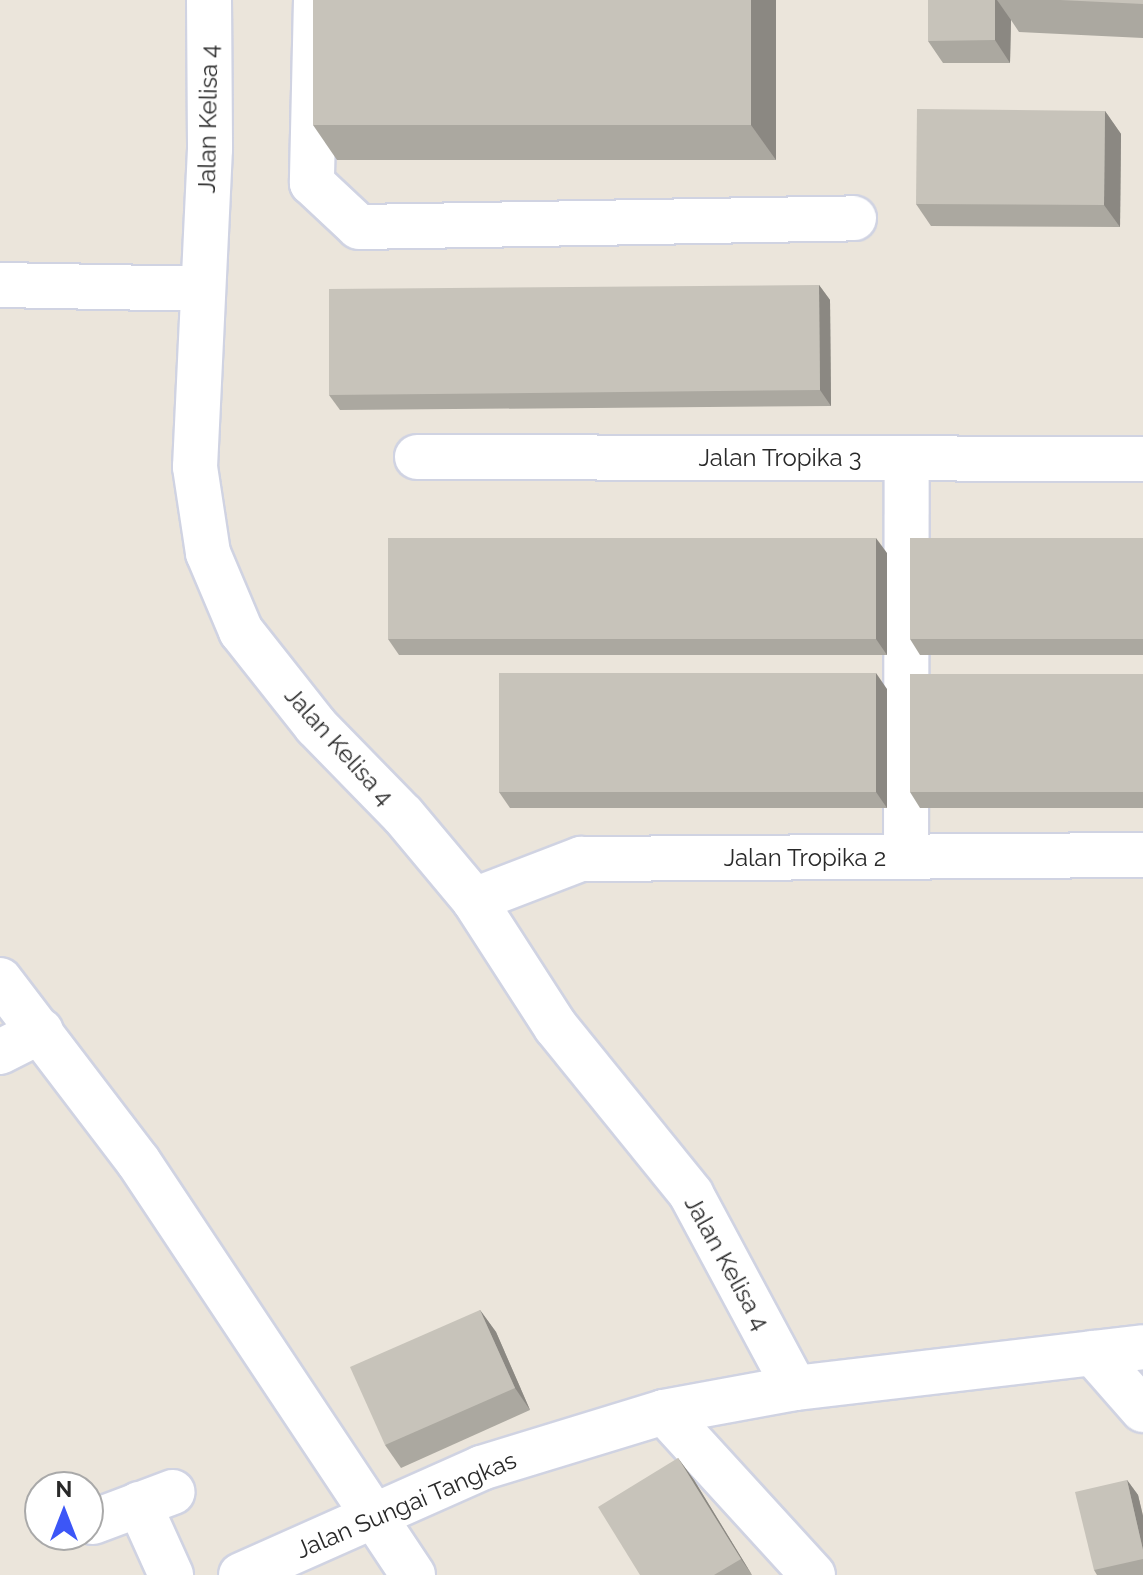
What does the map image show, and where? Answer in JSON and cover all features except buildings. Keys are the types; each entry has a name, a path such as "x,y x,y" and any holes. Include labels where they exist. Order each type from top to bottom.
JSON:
{"street":[{"name":"Jalan Kelisa 4","path":"209,0 203,289 195,467 208,553 241,631 316,726 403,815 474,900 556,1027 691,1194 795,1388"},
{"path":"316,0 312,183 359,227 854,218"},
{"path":"0,285 203,289"},
{"name":"Jalan Tropika 3","path":"417,457 1143,459"},
{"path":"906,857 907,459"},
{"name":"Jalan Tropika 2","path":"474,900 581,859 1143,855"},
{"path":"0,980 138,1161 376,1514 413,1575"},
{"path":"0,1052 41,1031"},
{"name":"Jalan Sungai Tangkas","path":"241,1575 481,1468 682,1408 795,1388 1143,1347"},
{"path":"1093,1353 1143,1410"},
{"path":"682,1408 813,1575"},
{"path":"104,1518 156,1498 171,1575"}]}
